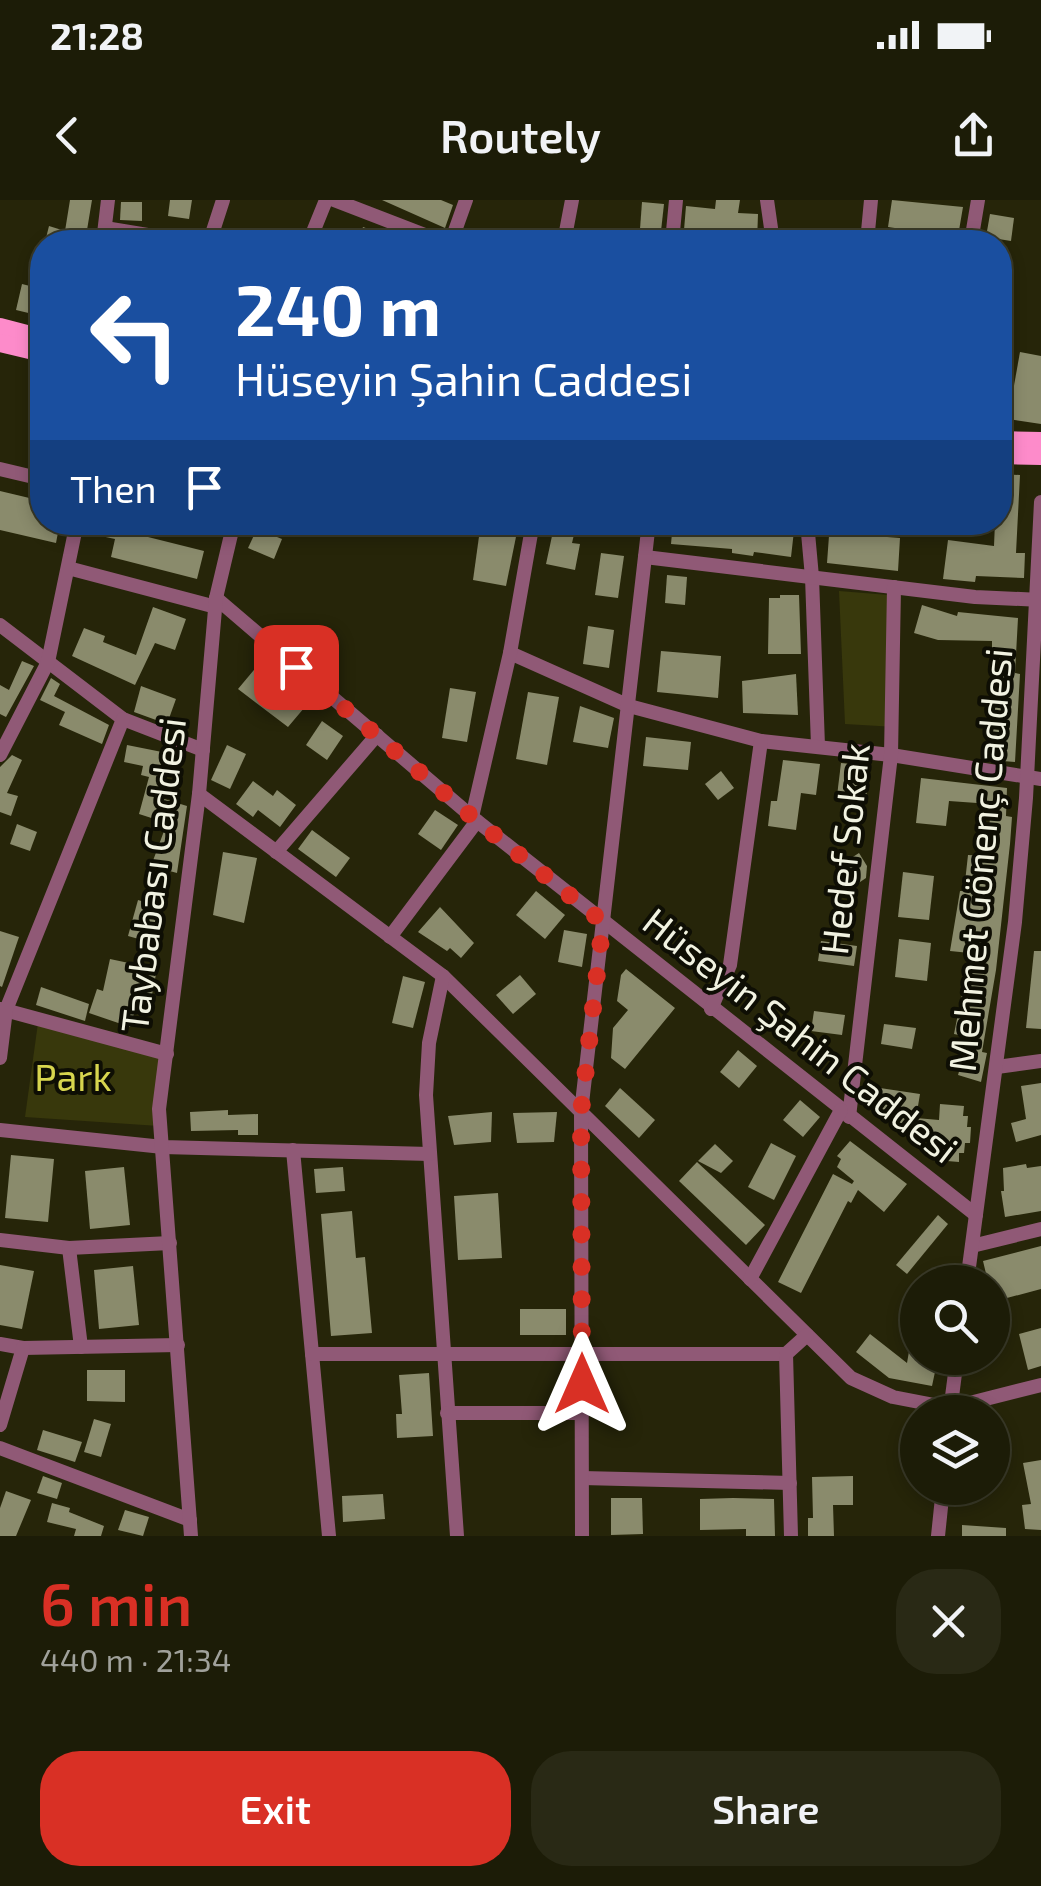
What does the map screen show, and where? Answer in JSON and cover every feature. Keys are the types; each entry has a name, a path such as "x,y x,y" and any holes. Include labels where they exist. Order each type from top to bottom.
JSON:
{"main road":[{"path":"0,327 30,335"},
{"path":"0,343 30,350"},
{"path":"1012,440 1041,441"},
{"path":"1012,455 1041,456"}],"street":[{"path":"105,230 108,200"},
{"path":"210,230 223,200"},
{"path":"315,230 330,200 410,230"},
{"path":"455,230 466,200"},
{"path":"566,230 572,200"},
{"path":"673,230 676,200"},
{"path":"767,200 771,230"},
{"path":"868,230 871,200"},
{"path":"973,230 978,200"},
{"path":"0,469 30,476"},
{"name":"Mehmet Gönenç Caddesi","path":"969,1265 1034,778 1041,502"},
{"path":"0,755 48,662 74,535"},
{"name":"Taybabası Caddesi","path":"190,1528 160,1109 199,794 216,603 231,535"},
{"path":"390,937 475,819 531,535"},
{"path":"582,1536 581,1112 648,535"},
{"path":"808,535 818,746"},
{"path":"645,557 1038,600"},
{"path":"68,568 216,603"},
{"name":"Hedef Sokak","path":"750,1279 845,1113 891,755 894,587"},
{"name":"Hüseyin Şahin Caddesi","path":"216,603 475,819 976,1216"},
{"path":"0,625 123,719 203,750"},
{"path":"510,653 629,706 761,741 891,755 1034,778"},
{"path":"0,1058 3,1009 123,719"},
{"path":"276,852 377,736"},
{"path":"711,1008 730,965 761,741"},
{"path":"199,794 443,976 860,1384 900,1398"},
{"path":"443,976 426,1069 457,1536"},
{"path":"3,1009 166,1054"},
{"path":"997,1067 1041,1061"},
{"path":"0,1130 162,1147 430,1154"},
{"path":"293,1150 330,1536"},
{"path":"972,1246 1041,1230"},
{"path":"0,1240 69,1248 170,1242"},
{"path":"69,1248 81,1347"},
{"path":"312,1354 786,1354 807,1335"},
{"path":"0,1344 22,1348 178,1346"},
{"path":"0,1424 22,1348"},
{"path":"786,1354 791,1536"},
{"path":"1005,1395 1041,1385"},
{"path":"448,1413 582,1413"},
{"path":"0,1448 190,1528"},
{"path":"582,1478 790,1483"},
{"path":"938,1536 941,1505"}],"green space":[{"path":"839,591 901,596 896,727 845,724"},
{"name":"Park","path":"38,1023 164,1059 159,1126 25,1117"}],"building":[{"path":"70,200 92,200 87,230 65,230"},
{"path":"170,200 192,200 189,219 168,216"},
{"path":"382,200 441,200 453,205 445,228"},
{"path":"716,200 740,200 738,213 758,214 757,230 684,230 686,206 715,209"},
{"path":"892,200 963,207 959,230 888,227"},
{"path":"121,202 142,202 142,221 120,220"},
{"path":"642,202 664,204 661,230 640,229"},
{"path":"990,214 1014,218 1012,233 1012,230 987,230"},
{"path":"22,284 30,286 30,313 16,310"},
{"path":"1020,352 1041,356 1041,424 1012,420"},
{"path":"1012,475 1020,475 1016,553 1025,553 1024,578 976,576 975,582 943,579 948,540 994,546 994,535 1012,535"},
{"path":"0,491 30,498 30,535 58,535 56,543 0,530"},
{"path":"140,535 204,551 197,579 111,557 115,539 101,536"},
{"path":"254,535 282,539 274,559 248,548"},
{"path":"479,535 516,535 506,586 473,580"},
{"path":"552,535 574,535 572,543 580,544 575,570 546,564"},
{"path":"672,535 794,535 791,557 754,552 753,556 732,553 732,549 671,544"},
{"path":"829,535 900,538 898,571 827,563"},
{"path":"601,553 624,556 618,598 595,595"},
{"path":"667,575 687,577 685,605 665,603"},
{"path":"799,595 801,654 768,654 769,598"},
{"path":"922,605 957,616 958,612 1018,618 1015,673 1020,674 1015,762 990,760 996,692 992,692 992,641 938,640 914,633"},
{"path":"153,607 186,619 175,650 155,643 135,685 72,656 84,628 105,636 103,642 136,655"},
{"path":"588,626 614,630 609,668 583,664"},
{"path":"661,651 721,656 718,698 657,692"},
{"path":"22,661 34,666 6,717 0,714 0,685 9,690"},
{"path":"259,664 288,689 291,684 310,701 288,727 238,689"},
{"path":"796,674 798,715 743,713 742,681"},
{"path":"51,678 60,684 54,696 109,725 102,744 59,725 65,712 40,700"},
{"path":"141,686 176,699 167,724 134,712"},
{"path":"450,688 476,692 467,742 442,738"},
{"path":"528,692 559,697 547,765 516,759"},
{"path":"580,706 614,718 608,748 573,742"},
{"path":"322,721 343,736 327,760 306,745"},
{"path":"646,737 691,742 688,770 643,766"},
{"path":"127,745 167,753 161,798 187,806 177,873 151,866 167,823 139,814 149,777 141,775 143,766 124,762"},
{"path":"227,745 246,754 230,789 211,780"},
{"path":"12,755 22,760 7,793 18,796 11,816 0,812 0,767"},
{"path":"783,760 820,764 816,795 801,793 796,830 768,826 771,801 777,801"},
{"path":"841,763 870,766 866,799 837,796"},
{"path":"721,771 734,788 718,800 705,784"},
{"path":"921,778 1007,788 1006,816 1012,817 1010,844 981,1082 958,1075 969,1037 954,1034 970,953 950,951 968,855 987,856 991,804 949,801 946,826 916,823"},
{"path":"253,781 273,796 277,790 296,805 280,827 258,810 253,817 236,804"},
{"path":"435,810 458,825 441,850 418,834"},
{"path":"17,824 37,832 30,851 10,844"},
{"path":"312,830 350,858 336,877 298,849"},
{"path":"223,852 257,858 244,923 213,915"},
{"path":"859,853 867,866 866,878 851,888 837,867"},
{"path":"903,872 934,876 929,920 898,917"},
{"path":"536,891 565,915 545,939 516,915"},
{"path":"138,900 164,908 153,943 128,936"},
{"path":"440,907 474,943 461,958 418,932"},
{"path":"564,930 587,934 582,967 558,962"},
{"path":"0,931 19,937 2,987 0,986"},
{"path":"899,939 931,943 927,981 895,977"},
{"path":"821,941 857,946 854,966 818,961"},
{"path":"1034,951 1041,951 1041,1029 1026,1028"},
{"path":"110,959 157,969 151,1000 139,997 130,1027 89,1013 97,989 103,991"},
{"path":"626,969 675,1008 625,1069 611,1058 613,1028 628,1010 617,1001 621,975"},
{"path":"520,975 536,994 513,1014 496,995"},
{"path":"403,976 425,982 413,1028 392,1023"},
{"path":"41,987 89,1004 85,1021 36,1005"},
{"path":"814,1011 845,1015 842,1035 811,1031"},
{"path":"884,1024 916,1028 912,1049 881,1044"},
{"path":"738,1050 757,1066 739,1088 720,1072"},
{"path":"1041,1083 1041,1135 1016,1142 1011,1123 1026,1119 1021,1086"},
{"path":"620,1088 655,1120 639,1138 605,1106"},
{"path":"880,1088 920,1094 916,1118 939,1120 940,1104 964,1106 963,1116 968,1116 967,1127 971,1127 970,1143 965,1143 964,1153 959,1153 959,1162 935,1160 937,1145 929,1144 930,1129 892,1123 893,1118 875,1115"},
{"path":"800,1100 820,1117 803,1137 783,1120"},
{"path":"228,1110 228,1115 258,1114 258,1135 238,1135 238,1130 191,1131 190,1112"},
{"path":"492,1112 491,1142 454,1145 448,1116"},
{"path":"557,1112 554,1142 517,1143 513,1113"},
{"path":"850,1141 907,1184 884,1212 858,1190 851,1203 848,1201 801,1293 778,1282 833,1174 852,1184 854,1181 837,1167 841,1159 837,1156"},
{"path":"771,1143 796,1156 774,1200 748,1187"},
{"path":"715,1144 733,1161 721,1173 698,1161"},
{"path":"11,1155 54,1159 48,1222 5,1218"},
{"path":"697,1162 765,1225 746,1245 679,1181"},
{"path":"1026,1164 1027,1168 1041,1166 1041,1211 1005,1217 1003,1168"},
{"path":"124,1167 130,1225 90,1229 85,1171"},
{"path":"343,1167 345,1191 316,1193 314,1169"},
{"path":"498,1193 502,1258 458,1260 454,1196"},
{"path":"352,1211 356,1258 365,1257 372,1333 331,1336 321,1214"},
{"path":"938,1215 948,1224 914,1265 900,1265 900,1268 896,1265"},
{"path":"1041,1246 1041,1289 1010,1297 1010,1265 984,1265 983,1261"},
{"path":"0,1265 34,1271 22,1329 0,1325"},
{"path":"133,1266 139,1325 99,1329 94,1270"},
{"path":"520,1309 566,1309 566,1335 520,1335"},
{"path":"1041,1328 1041,1366 1028,1370 1019,1334"},
{"path":"870,1334 900,1358 900,1375 934,1375 932,1386 889,1378 856,1352"},
{"path":"87,1370 125,1370 125,1402 87,1401"},
{"path":"429,1373 433,1436 397,1438 396,1414 402,1414 399,1375"},
{"path":"94,1419 111,1424 101,1457 84,1452"},
{"path":"43,1430 82,1442 75,1462 37,1450"},
{"path":"1041,1460 1041,1530 1025,1529 1022,1505 1031,1504 1023,1463"},
{"path":"43,1476 62,1483 57,1499 37,1493"},
{"path":"853,1476 853,1505 833,1505 834,1536 808,1536 808,1518 813,1518 812,1477"},
{"path":"6,1491 31,1500 16,1536 0,1536 0,1508"},
{"path":"383,1494 385,1519 343,1522 342,1496"},
{"path":"611,1498 642,1498 643,1534 611,1535"},
{"path":"700,1499 774,1499 775,1536 746,1536 746,1529 700,1530"},
{"path":"52,1503 104,1526 101,1536 74,1536 76,1529 47,1522"},
{"path":"125,1510 149,1517 143,1536 118,1530"},
{"path":"962,1525 1006,1528 1006,1536 962,1536"}],"route":[{"path":"296,667 603,922 581,1112 582,1384"}]}
